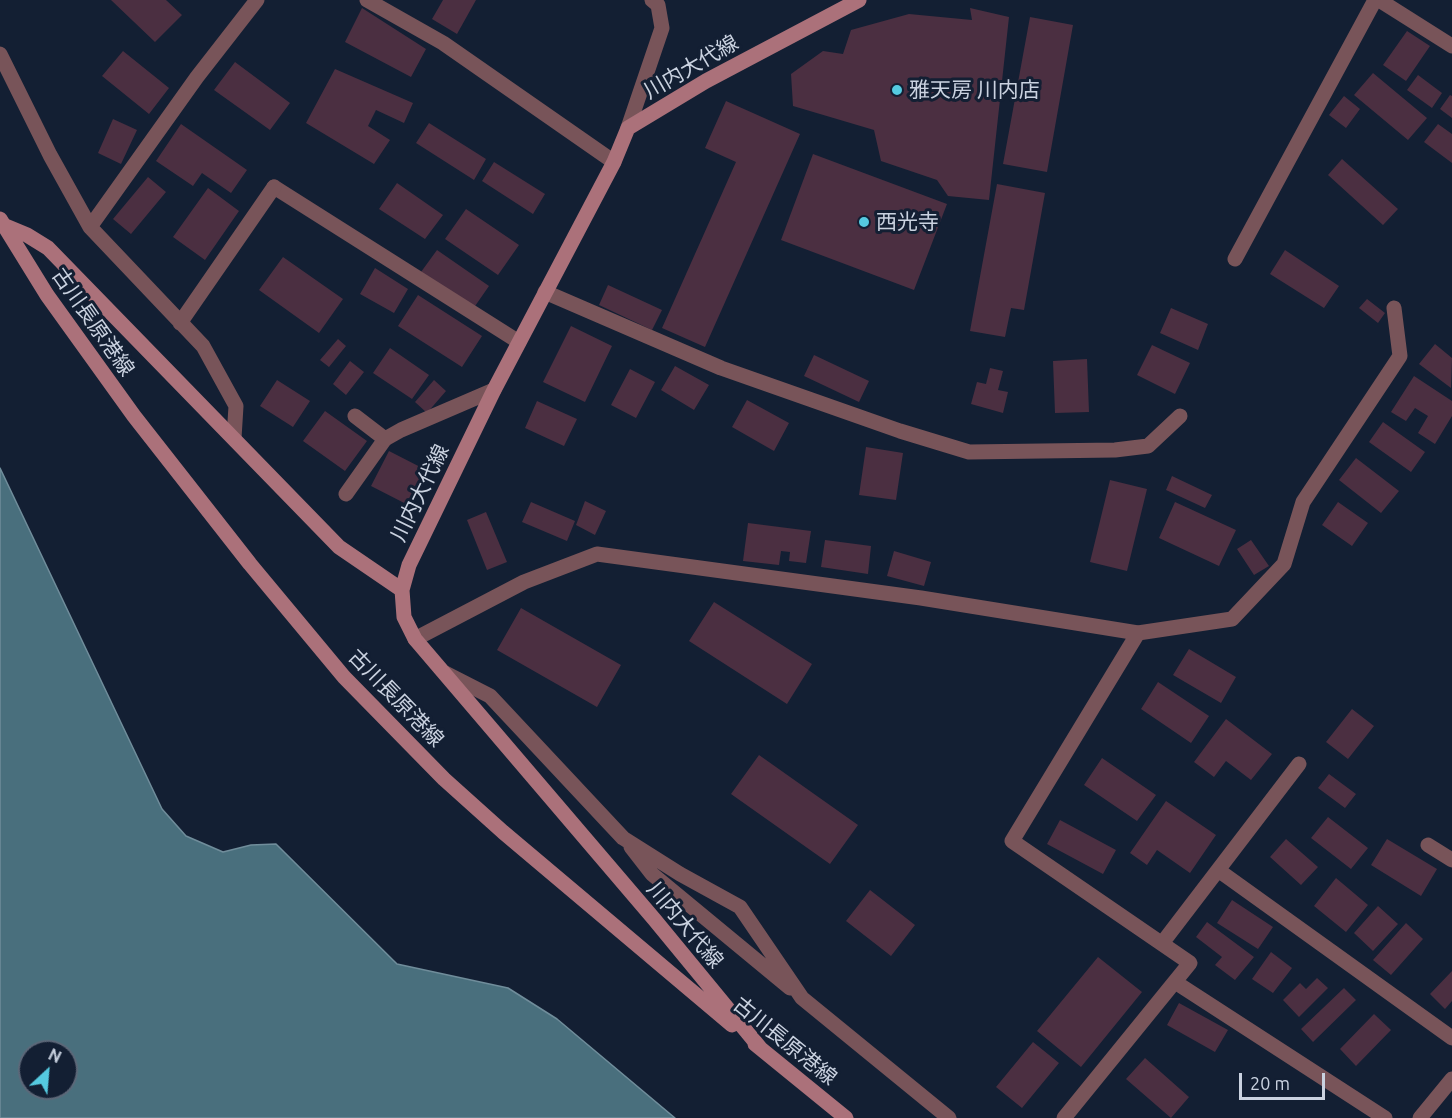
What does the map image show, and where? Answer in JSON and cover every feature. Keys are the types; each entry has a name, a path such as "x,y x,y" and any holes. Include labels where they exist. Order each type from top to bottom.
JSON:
{"main road":[{"name":"川内大代線","path":"761,1049 415,639 404,617 402,590 409,565 494,390 614,162 628,128 706,81 859,0"},
{"name":"古川長原港線","path":"1,222 48,248 339,547 402,590"},
{"name":"古川長原港線","path":"1,222 47,295 134,416 250,564 344,677 437,772 495,825 846,1118"}],"street":[{"path":"90,227 197,77 257,0"},
{"path":"367,0 443,43 614,162"},
{"path":"628,128 662,28 658,5 652,0"},
{"path":"1235,258 1377,0 1452,46"},
{"path":"0,54 50,155 90,227 203,346 236,406 234,438"},
{"path":"180,322 273,187 519,342"},
{"path":"545,292 721,368 900,431 969,452 1115,450 1148,446 1180,416"},
{"path":"415,639 524,582 597,554 921,598 1138,633 1233,619 1284,564 1303,502 1400,356 1395,308"},
{"path":"346,494 385,439 494,390"},
{"path":"355,416 385,439"},
{"path":"1064,1118 1190,963 1163,942 1012,841 1138,633"},
{"path":"445,673 490,696 623,838 652,874 949,1118"},
{"path":"1163,942 1299,764"},
{"path":"623,838 680,874 741,907 802,998"},
{"path":"1428,844 1452,860"},
{"path":"1218,870 1452,1038"},
{"path":"1175,982 1385,1118"},
{"path":"1420,1118 1452,1079"}],"water":[{"path":"0,468 162,809 186,836 223,852 251,845 276,844 397,964 508,988 557,1019 675,1118 0,1118"}],"building":[{"path":"111,0 166,0 182,15 155,42"},
{"path":"443,0 476,0 457,34 432,19"},
{"path":"362,8 426,49 411,77 345,42"},
{"name":"雅天房 川内店","path":"970,8 1009,17 989,200 948,196 937,180 881,161 874,130 793,106 791,74 823,51 843,54 851,30 909,14 972,20"},
{"path":"1030,17 1073,25 1047,172 1003,164"},
{"path":"1407,31 1430,46 1406,81 1383,65"},
{"path":"123,51 169,88 149,114 102,76"},
{"path":"235,62 290,103 270,130 214,90"},
{"path":"335,69 413,103 404,123 376,110 368,126 390,140 374,164 306,123"},
{"path":"1373,73 1427,118 1408,140 1354,95"},
{"path":"1418,75 1442,93 1432,108 1407,90"},
{"path":"1450,95 1452,96 1452,118 1440,109"},
{"path":"1344,96 1360,109 1346,128 1329,115"},
{"path":"726,101 800,134 705,347 662,328 736,162 705,148"},
{"path":"113,119 137,130 121,164 98,153"},
{"path":"429,123 486,159 474,180 416,143"},
{"path":"181,124 247,170 231,193 202,173 193,186 156,161"},
{"path":"1438,124 1452,134 1452,163 1424,142"},
{"name":"西光寺","path":"813,154 947,204 914,290 781,240"},
{"path":"1342,159 1398,209 1383,225 1328,175"},
{"path":"494,162 545,194 533,214 482,181"},
{"path":"148,177 166,192 131,234 113,219"},
{"path":"397,183 443,215 425,239 379,209"},
{"path":"997,184 1045,193 1024,310 1011,308 1005,337 970,331"},
{"path":"208,188 239,211 205,260 173,237"},
{"path":"466,209 519,245 498,275 445,239"},
{"path":"437,250 489,286 473,309 421,272"},
{"path":"1285,250 1339,286 1324,308 1270,274"},
{"path":"283,257 343,299 319,333 259,290"},
{"path":"375,268 408,289 394,313 360,294"},
{"path":"608,285 662,310 652,330 599,305"},
{"path":"418,295 482,336 462,367 398,326"},
{"path":"1367,299 1385,313 1378,323 1359,308"},
{"path":"1171,308 1208,324 1198,350 1160,333"},
{"path":"571,326 612,346 585,402 543,382"},
{"path":"338,339 346,346 329,367 320,360"},
{"path":"1435,344 1452,358 1451,388 1419,364"},
{"path":"1152,345 1190,363 1175,394 1137,375"},
{"path":"390,348 429,375 412,399 373,373"},
{"path":"814,355 869,381 859,402 804,376"},
{"path":"1087,359 1089,412 1055,413 1053,361"},
{"path":"350,361 364,372 346,395 333,384"},
{"path":"675,366 709,385 694,410 661,390"},
{"path":"990,368 1003,371 998,390 1008,392 1003,413 971,404 977,382 986,384"},
{"path":"630,369 655,382 636,418 611,405"},
{"path":"1414,376 1452,401 1452,416 1435,444 1418,433 1428,416 1415,408 1406,421 1391,412"},
{"path":"277,380 310,401 293,427 260,406"},
{"path":"434,380 446,391 427,413 415,402"},
{"path":"747,400 789,423 774,451 732,427"},
{"path":"537,401 577,419 564,446 525,428"},
{"path":"325,411 367,441 345,471 303,441"},
{"path":"1383,422 1425,452 1411,472 1369,442"},
{"path":"866,447 903,453 896,500 859,495"},
{"path":"389,451 430,472 412,507 371,486"},
{"path":"1356,458 1399,491 1381,513 1339,480"},
{"path":"1172,476 1212,495 1205,508 1166,490"},
{"path":"1110,480 1147,489 1127,571 1090,562"},
{"path":"585,501 606,511 595,535 576,525"},
{"path":"531,502 575,521 567,541 522,522"},
{"path":"1175,502 1236,530 1219,566 1159,538"},
{"path":"1338,502 1368,523 1352,546 1322,525"},
{"path":"486,512 507,562 487,570 467,520"},
{"path":"748,523 811,531 806,563 789,561 790,552 781,551 779,565 743,561"},
{"path":"825,540 871,546 868,574 821,567"},
{"path":"1251,540 1269,566 1254,575 1237,549"},
{"path":"894,551 931,562 924,586 887,576"},
{"path":"714,602 812,664 787,704 689,641"},
{"path":"521,608 621,665 597,707 497,650"},
{"path":"1189,649 1236,677 1221,703 1173,675"},
{"path":"1158,682 1209,716 1191,743 1141,709"},
{"path":"1352,709 1374,726 1348,759 1326,742"},
{"path":"1226,719 1272,754 1251,780 1226,761 1214,777 1194,762"},
{"path":"759,755 858,825 830,864 731,794"},
{"path":"1102,758 1156,795 1137,821 1084,785"},
{"path":"1329,774 1356,794 1345,808 1318,788"},
{"path":"1166,801 1216,835 1190,873 1157,850 1147,865 1130,853"},
{"path":"1328,817 1368,848 1351,869 1311,838"},
{"path":"1060,820 1116,850 1103,874 1047,844"},
{"path":"1286,839 1318,867 1301,885 1270,857"},
{"path":"1387,839 1437,869 1421,896 1371,865"},
{"path":"1336,878 1368,905 1346,932 1314,906"},
{"path":"870,890 915,925 891,956 846,921"},
{"path":"1232,900 1273,927 1258,949 1217,923"},
{"path":"1378,906 1398,924 1373,951 1354,933"},
{"path":"1207,922 1254,957 1235,980 1215,965 1222,957 1196,937"},
{"path":"1406,923 1423,939 1391,975 1373,960"},
{"path":"1271,952 1292,968 1273,993 1252,979"},
{"path":"1098,957 1142,992 1081,1067 1037,1031"},
{"path":"1452,971 1452,1001 1445,1009 1430,994"},
{"path":"1317,978 1328,988 1299,1017 1283,1000 1300,983 1306,989"},
{"path":"1344,988 1356,1000 1313,1042 1301,1029"},
{"path":"1179,1003 1228,1030 1215,1052 1167,1025"},
{"path":"1374,1014 1391,1030 1356,1066 1340,1049"},
{"path":"1033,1042 1059,1063 1022,1108 996,1087"},
{"path":"1145,1058 1189,1097 1171,1118 1126,1079"}],"place":[{"name":"雅天房 川内店","path":"897,90"},
{"name":"西光寺","path":"864,222"}]}
